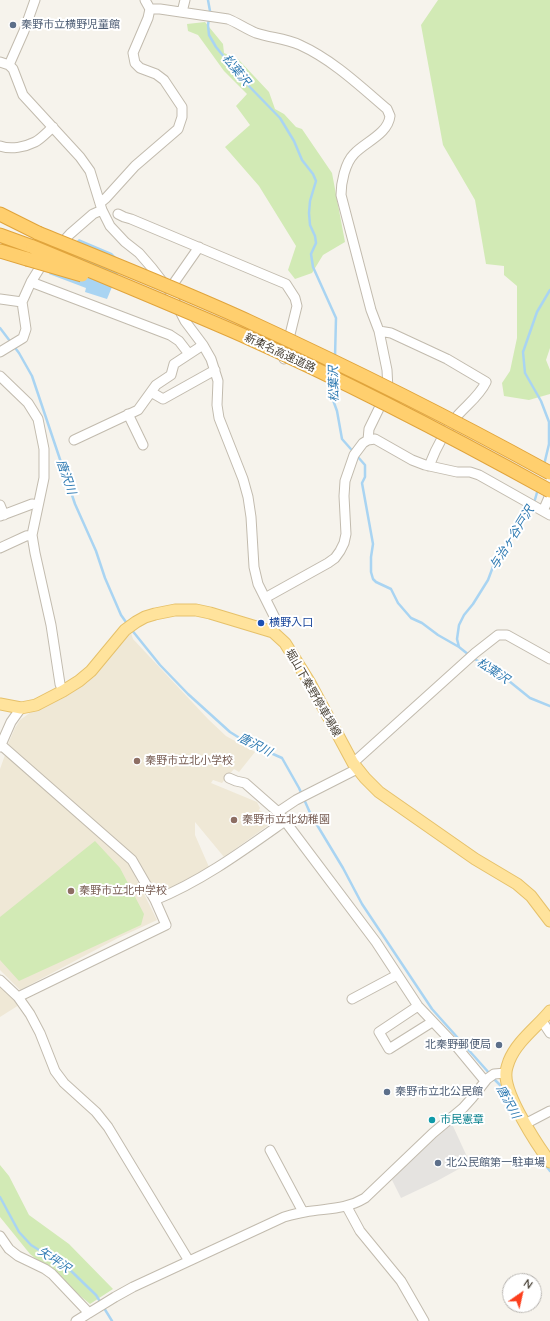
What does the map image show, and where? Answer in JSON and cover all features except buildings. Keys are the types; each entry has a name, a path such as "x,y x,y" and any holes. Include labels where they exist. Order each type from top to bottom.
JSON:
{"highway":[{"path":"0,214 38,233"},
{"name":"新東名高速道路","path":"0,219 144,276 249,322 415,401 550,473"},
{"name":"新東名高速道路","path":"0,235 33,247 143,293 320,371 491,458 550,491"},
{"path":"0,251 143,293"}],"main road":[{"name":"堀山下秦野停車場線","path":"0,704 21,708 36,705 63,691 91,671 125,630 136,622 155,614 176,610 196,610 273,632 285,643 310,683 355,766 379,792 475,859 517,884 531,896 550,921"},
{"path":"550,1012 515,1050 509,1061 506,1073 508,1086 525,1124 550,1162"}],"street":[{"path":"35,0 24,31 4,64 12,69 23,95 80,157 90,171 101,207 110,226 125,242 139,253 169,290 185,321 203,345 211,359 218,381 217,405 219,418 243,479 251,517 254,567 258,584 276,620 273,632"},
{"path":"4,349 23,338 26,329 22,302 31,282 41,266 70,234 101,207 106,198 135,166 178,129 182,117 182,107 164,80 156,74 140,68 135,63 133,53 148,18 150,9 145,0"},
{"path":"182,12 184,0"},
{"path":"150,9 160,9 228,19 249,30 284,38 301,45 343,72 387,110 390,116 387,125 382,131 354,154 342,180 341,188 341,195 369,302 379,331 387,370 388,390 369,429 368,440"},
{"path":"0,146 19,147 36,142 53,127"},
{"path":"118,214 286,284 298,306 284,360"},
{"path":"169,290 199,247"},
{"path":"31,282 170,335 179,341 189,354"},
{"path":"0,299 22,302"},
{"path":"379,331 391,333 447,359 486,382 478,395 459,414 447,430 429,466"},
{"path":"74,440 138,410 156,385 171,375 174,364 203,345"},
{"path":"151,392 163,399 215,370"},
{"path":"1,378 28,403 38,419 44,449 44,478 32,535 51,624 60,684 63,691"},
{"path":"128,414 143,445"},
{"path":"265,598 328,563 335,558 340,551 346,534 344,481 356,452 363,442 368,440 375,439 412,460 429,466 457,472 470,472 479,475 544,511 550,495"},
{"path":"0,505 2,515 32,504 38,505"},
{"path":"0,548 26,536 32,535"},
{"path":"278,812 355,766 472,656 495,637 503,634 507,635 550,659"},
{"path":"18,998 166,925 155,900 132,860 0,746 11,722 21,708"},
{"path":"229,778 245,784 278,812 376,942 418,1006 432,1022 489,1078"},
{"path":"155,900 175,892 202,877 285,821"},
{"path":"352,999 397,975"},
{"path":"0,980 18,998 30,1014 40,1033 55,1070 64,1083 96,1112 108,1127 189,1262"},
{"path":"418,1006 379,1032 389,1048 432,1022"},
{"path":"542,1021 550,1033"},
{"path":"76,1321 127,1290 284,1217 302,1212 347,1207 365,1198 433,1133 463,1108 489,1078 506,1073"},
{"path":"525,1124 550,1111"},
{"path":"270,1150 302,1212"},
{"path":"347,1207 360,1231 401,1281 424,1321"},
{"path":"0,1236 9,1249 18,1256 52,1274 89,1313"}],"shaded area":[{"name":"秦野市立北小学校","path":"131,633 133,639 208,719 226,736 255,752 239,772 234,769 222,783 213,780 211,783 257,802 260,808 259,810 268,815 271,820 270,824 224,857 195,822 195,835 209,867 197,876 160,894 154,893 135,858 9,747 8,744 20,720 31,712 44,708 72,693 88,682"},
{"name":"秦野市立北中学校","path":"5,755 128,862 157,920 118,938 20,990 0,970 0,769"},
{"path":"0,986 19,1005 0,1017"},
{"name":"北公民館第一駐車場","path":"452,1124 469,1161 466,1165 437,1181 401,1198 392,1180 393,1178"}],"green space":[{"path":"438,0 550,0 550,348 546,360 550,370 550,394 529,400 504,396 502,383 510,371 517,338 517,286 504,275 504,266 486,264 475,200 443,145 421,25"},
{"path":"205,22 223,44 224,53 238,59 269,92 275,109 284,114 296,127 302,129 332,173 345,242 323,255 312,273 295,279 288,270 296,246 259,186 225,147 250,125 236,106 247,94 224,71 198,35 188,31 187,24"},
{"path":"95,841 120,868 144,914 141,925 19,981 0,960 0,917"},
{"path":"0,1165 9,1176 29,1215 69,1244 113,1289 90,1304 30,1254 0,1217"}],"water":[{"path":"79,239 112,253 122,263 107,299 85,292 86,288 49,274 59,259"}],"waterway":[{"name":"松葉沢","path":"208,0 210,11 208,25 209,35 216,47 243,80 280,118 294,141 302,160 313,174 316,181 310,201 309,213 310,225 315,236 316,243 311,254 313,267 336,318 335,357"},
{"name":"与治ヶ谷戸沢","path":"544,465 549,444 549,422 541,401 525,373 523,352 537,312 550,290"},
{"name":"唐沢川","path":"0,328 19,353 32,376 75,504 96,551 105,578 121,615 128,625"},
{"name":"松葉沢","path":"333,382 333,400 337,411 342,439 365,465 365,477 362,483 373,544 371,557 371,572 373,579 391,589 398,603 411,618 422,623 469,655"},
{"name":"与治ヶ谷戸沢","path":"534,503 538,489"},
{"name":"与治ヶ谷戸沢","path":"459,647 457,639 459,625 464,615 473,604 488,580 494,564 532,508"},
{"name":"唐沢川","path":"131,629 160,665 188,694 230,732 246,742 282,758 299,788 311,815 343,868 362,904 432,1009 490,1074"},
{"name":"松葉沢","path":"473,658 504,677 530,698 550,706"},
{"name":"唐沢川","path":"493,1078 500,1085 515,1117"},
{"name":"唐沢川","path":"544,1163 550,1171"},
{"name":"矢坪沢","path":"0,1197 19,1232 31,1245 68,1268 96,1295 112,1321"}],"place":[{"name":"秦野市立横野児童館","path":"13,25"},
{"name":"横野入口","path":"261,623"},
{"name":"秦野市立北小学校","path":"137,761"},
{"name":"秦野市立北幼稚園","path":"234,820"},
{"name":"秦野市立北中学校","path":"71,891"},
{"name":"北秦野郵便局","path":"499,1045"},
{"name":"秦野市立北公民館","path":"387,1092"},
{"name":"市民憲章","path":"432,1120"},
{"name":"北公民館第一駐車場","path":"438,1163"}]}
